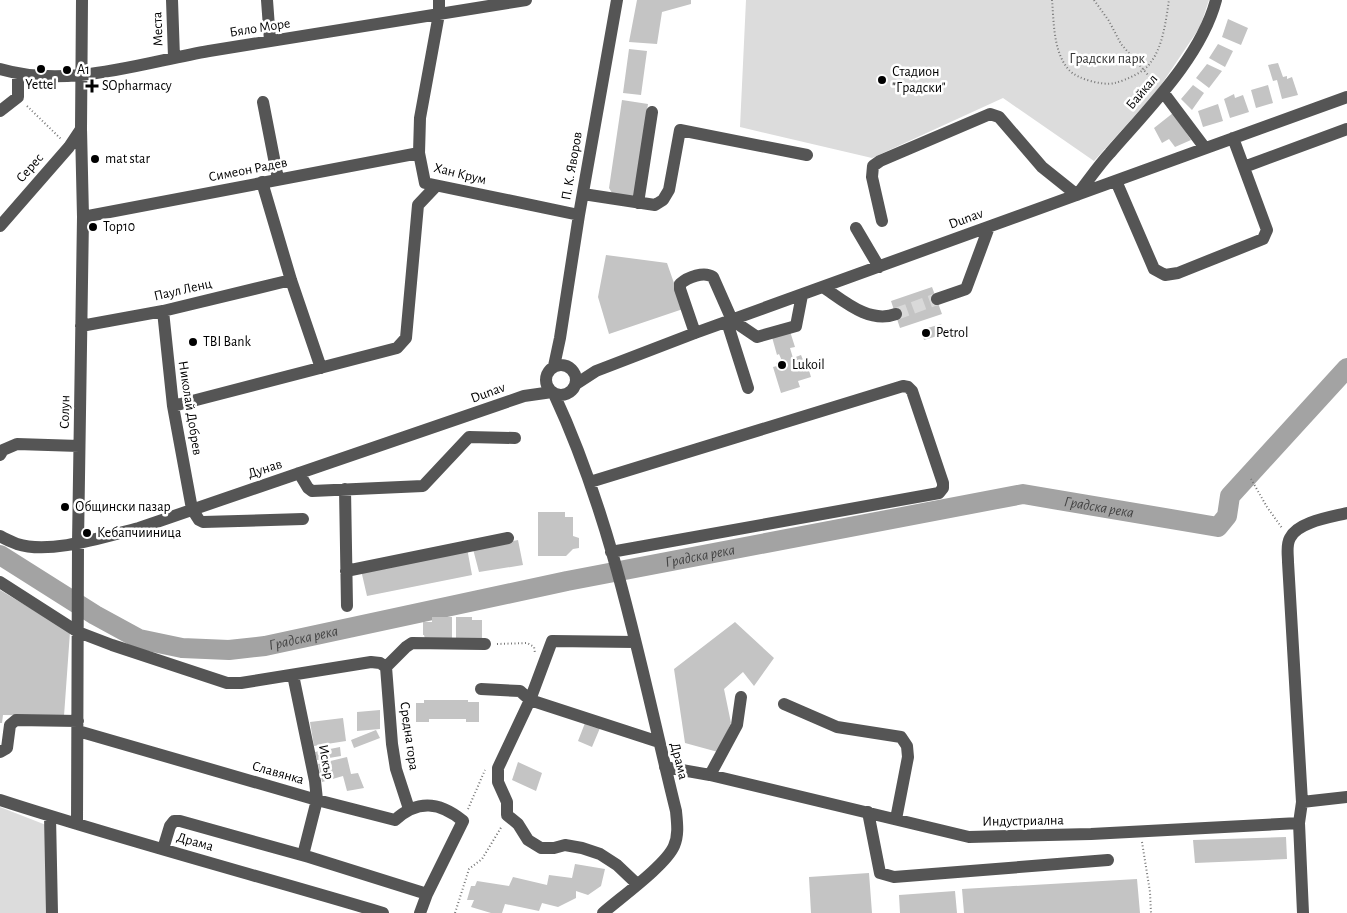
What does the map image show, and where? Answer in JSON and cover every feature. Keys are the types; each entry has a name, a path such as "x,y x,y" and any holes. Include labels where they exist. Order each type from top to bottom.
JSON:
{"street":[{"name":"Солун","path":"77,824 78,543 83,217 81,129 82,0"},
{"name":"Места","path":"172,0 174,57"},
{"path":"267,0 270,42"},
{"name":"Хан Крум","path":"439,0 440,14 420,118 419,153 425,183 579,215"},
{"name":"Бяло Море","path":"0,69 18,74 81,76 174,57 526,0"},
{"name":"П. К. Яворов","path":"570,429 568,376 560,338 579,215 618,0"},
{"name":"Байкал","path":"1077,195 1108,155 1163,92 1197,45 1211,19 1216,0"},
{"path":"0,112 18,97 18,74"},
{"path":"1163,92 1205,148"},
{"name":"Dunav","path":"461,419 524,396 550,389 558,396 568,376 596,371 695,333 1347,97"},
{"path":"263,102 278,179"},
{"path":"638,203 652,112"},
{"path":"882,221 872,177 873,166 880,161 990,114 999,117 1042,167 1077,195"},
{"name":"Серес","path":"0,226 69,147 81,129"},
{"path":"1244,167 1347,129"},
{"path":"583,194 654,205 663,200 669,190 680,130 807,155"},
{"path":"1116,181 1154,269 1165,275 1178,273 1263,239 1267,230 1233,138"},
{"name":"Симеон Радев","path":"83,217 419,153"},
{"path":"262,182 291,280 321,368"},
{"path":"172,406 397,348 406,338 418,205 436,186"},
{"path":"937,299 966,289 989,227"},
{"path":"856,228 879,267"},
{"path":"695,333 680,284 708,274 713,277 729,321 748,388"},
{"name":"Паул Ленц","path":"81,326 163,310 291,280"},
{"path":"823,287 864,313 887,317 896,314"},
{"path":"729,321 757,337 796,326 802,295"},
{"name":"Николай Добрев","path":"163,310 172,406 192,509"},
{"path":"550,389 547,373 568,376"},
{"path":"590,482 903,386 908,387 912,391 943,483 939,493 611,552"},
{"name":"П. К. Яворов","path":"550,389 570,429 590,482 623,589"},
{"path":"461,419 468,437"},
{"name":"Дунав","path":"0,536 18,544 34,547 78,543 139,528 461,419"},
{"path":"299,473 312,491 423,486 468,437 516,438"},
{"path":"0,455 3,450 17,444 79,446"},
{"path":"345,489 347,606"},
{"path":"192,509 199,520 203,522 303,519"},
{"path":"1304,913 1299,823 1302,802 1288,547 1290,536 1298,528 1347,513"},
{"path":"346,571 508,538"},
{"path":"0,582 78,632 228,683 241,683 371,662 380,663 386,667 412,643 485,644"},
{"name":"Драма","path":"603,913 663,860 674,846 677,831 676,811 623,589"},
{"path":"635,642 552,641 530,700 498,768 498,782 507,802 507,815 518,824 528,840 541,848 554,848 565,845 600,854 616,865 637,884"},
{"name":"Средна гора","path":"386,667 392,744 396,769 409,809"},
{"name":"Искър","path":"292,675 315,781 317,800 303,855"},
{"path":"481,689 520,691 530,700 659,742"},
{"path":"710,775 737,725 741,697"},
{"path":"784,704 836,727 901,737 907,746 908,757 896,819"},
{"name":"Славянка","path":"0,752 6,748 10,725 16,720 78,726 317,800 396,820 409,809 419,806 436,806 452,811 463,821 427,894"},
{"name":"Индустриална","path":"665,767 710,775 970,837 1141,832 1299,823"},
{"path":"1302,802 1347,797"},
{"name":"Драма","path":"0,800 383,913"},
{"path":"868,812 880,873 894,877 1108,860"},
{"path":"50,816 52,913"},
{"path":"163,849 170,826 174,821 180,821 303,855 427,894 420,913"}],"path":[{"path":"1052,0 1058,49 1069,71 1083,80 1114,84 1150,64 1159,49 1169,0"},
{"path":"1094,0 1109,21 1121,44 1163,92"},
{"path":"18,97 69,147"},
{"path":"1251,479 1267,508 1283,530 1290,536"},
{"path":"485,644 527,643 534,647 535,657"},
{"path":"455,913 469,869 482,859 502,828 507,815"},
{"path":"1141,832 1150,892 1151,913"}],"green space":[{"name":"Стадион \"Градски\"","path":"746,0 1209,0 1200,27 1157,91 1094,161 1003,98 872,158 740,127"},
{"path":"0,807 46,825 46,913 0,913"}],"building":[{"path":"637,0 691,0 691,4 662,12 657,44 629,42"},
{"path":"1228,19 1248,28 1241,45 1222,37"},
{"path":"1218,44 1233,51 1225,67 1209,58"},
{"path":"629,49 647,51 641,95 623,93"},
{"path":"1278,63 1283,77 1287,76 1287,79 1292,77 1298,95 1282,99 1277,80 1273,81 1268,65"},
{"path":"1207,64 1222,71 1209,88 1196,78"},
{"path":"1193,85 1204,93 1192,110 1181,99"},
{"path":"1268,85 1273,103 1256,108 1251,90"},
{"path":"1234,94 1235,98 1243,95 1249,112 1230,118 1224,99"},
{"path":"622,100 648,104 635,195 631,197 612,193 609,188"},
{"path":"1218,104 1223,121 1203,127 1198,111"},
{"path":"1173,113 1191,140 1175,147 1169,139 1162,143 1154,128"},
{"path":"606,255 667,263 683,309 609,334 598,297"},
{"path":"932,287 942,314 900,328 891,301"},
{"path":"941,324 944,334 924,340 921,330"},
{"path":"788,325 795,347 790,348 793,358 801,355 805,365 807,364 811,377 798,381 800,387 781,393 773,367 777,366 776,363 782,361 779,354 777,355 770,330"},
{"path":"538,512 565,512 565,517 573,517 573,536 579,538 579,548 573,549 566,556 538,556"},
{"path":"518,540 523,565 479,572 473,549"},
{"path":"467,548 472,575 367,596 361,570"},
{"path":"0,590 70,632 64,716 3,715 2,723 0,723"},
{"path":"432,617 452,617 452,639 425,639 423,635 423,622 432,622"},
{"path":"456,617 472,617 472,620 482,620 482,639 456,639"},
{"path":"735,622 774,658 754,686 743,672 724,689 731,723 718,752 685,743 674,669"},
{"path":"424,700 468,700 468,702 479,702 479,722 466,722 466,719 429,719 429,722 416,722 416,703 424,703"},
{"path":"380,710 380,729 357,731 357,712"},
{"path":"343,718 346,741 314,746 310,722"},
{"path":"585,723 600,728 592,747 578,741"},
{"path":"376,730 380,738 354,748 351,740"},
{"path":"340,747 341,756 317,760 315,752"},
{"path":"347,757 351,774 358,773 364,788 347,791 343,776 322,782 318,764"},
{"path":"518,762 542,773 536,791 512,780"},
{"path":"1286,837 1287,859 1195,863 1193,840"},
{"path":"575,864 605,869 601,886 588,895 576,891 576,898 558,907 542,903 539,911 505,904 502,913 491,913 471,907 474,900 467,900 471,886 475,886 477,881 509,886 513,877 547,885 549,875 572,878"},
{"path":"869,873 872,913 811,913 809,877"},
{"path":"1137,879 1140,913 964,913 962,889"},
{"path":"955,891 957,913 900,913 899,895"}],"waterway":[{"name":"Градска река","path":"0,555 95,615 139,639 182,648 229,650 265,646 567,581 1023,494 1218,527 1227,516 1230,496 1347,368"}],"tunnel":[{"path":"896,314 937,299"}],"place":[{"name":"Yettel","path":"41,69"},
{"name":"A1","path":"67,70"},
{"name":"Стадион \"Градски\"","path":"882,80"},
{"name":"SOpharmacy","path":"92,86"},
{"name":"mat star","path":"95,159"},
{"name":"Top10","path":"93,227"},
{"name":"Petrol","path":"926,333"},
{"name":"TBI Bank","path":"193,342"},
{"name":"Lukoil","path":"782,365"},
{"name":"Общински пазар","path":"65,507"},
{"name":"Кебапчииница","path":"87,533"}],"park label":[{"name":"Градски парк","path":"1107,59"}]}
